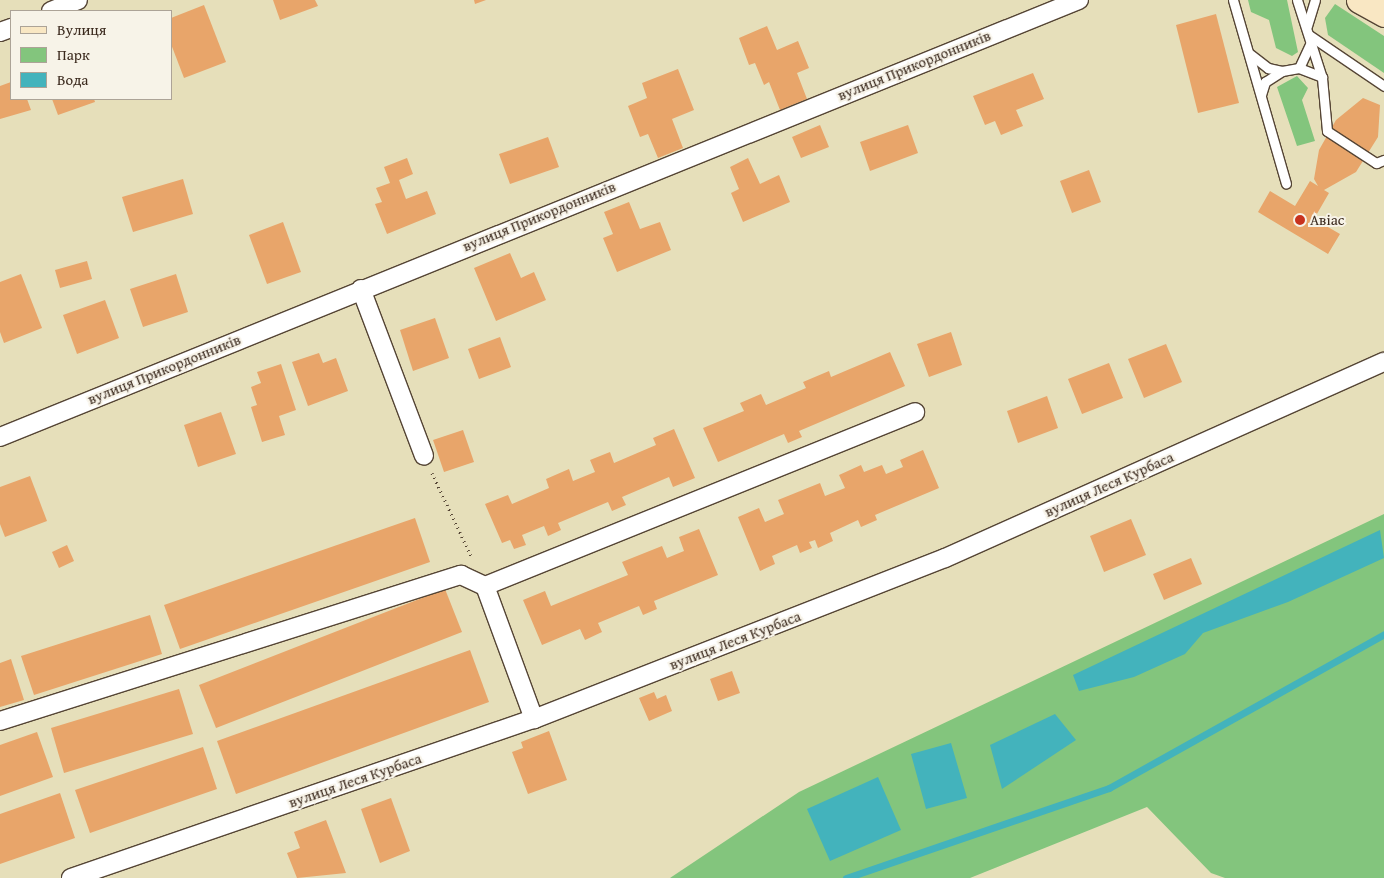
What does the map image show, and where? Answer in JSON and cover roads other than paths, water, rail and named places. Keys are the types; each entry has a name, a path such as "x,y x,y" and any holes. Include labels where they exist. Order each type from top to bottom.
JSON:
{"main road":[{"path":"1360,0 1384,14"}],"street":[{"path":"53,10 78,0"},
{"name":"вулиця Прикордонників","path":"0,437 361,289 1079,0"},
{"path":"361,289 424,456"},
{"name":"вулиця Леся Курбаса","path":"71,878 534,719 945,558 1384,362"},
{"path":"485,586 915,412"},
{"path":"0,721 461,575 485,586 534,719"}],"lane":[{"path":"1233,0 1286,184"},
{"path":"1297,0 1322,78 1327,131 1376,163 1384,160"},
{"path":"1299,68 1309,35 1315,0"},
{"path":"1309,35 1384,86"},
{"path":"1248,52 1268,68 1282,70 1299,68 1322,78"},
{"path":"1261,96 1265,82 1282,70"}],"water":[{"path":"1380,530 1384,558 1288,602 1203,633 1185,654 1134,677 1079,691 1073,675"},
{"path":"1055,714 1076,740 1002,789 990,745"},
{"path":"951,743 967,798 926,809 911,754"},
{"path":"878,777 901,830 830,861 807,809"}],"waterway":[{"path":"846,878 1109,788 1384,634"}],"place":[{"name":"Авіас","path":"1300,220"}]}
